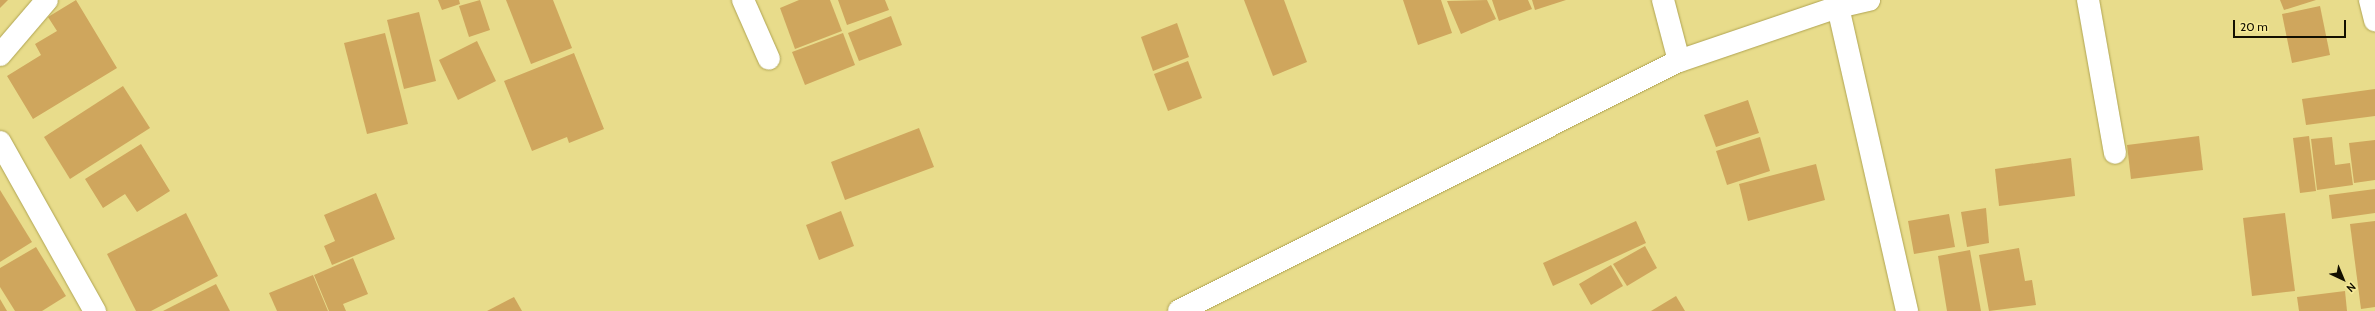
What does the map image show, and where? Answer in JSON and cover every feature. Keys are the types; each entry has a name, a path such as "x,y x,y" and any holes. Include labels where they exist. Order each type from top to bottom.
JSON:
{"street":[{"path":"0,55 47,0"},
{"path":"744,0 769,59"},
{"path":"1663,0 1679,61"},
{"path":"1179,311 1679,61 1838,6 1869,0"},
{"path":"2088,0 2115,153"},
{"path":"2370,0 2375,20"},
{"path":"1838,6 1907,311"},
{"path":"0,142 95,311"}],"building":[{"path":"0,0 8,0 0,8"},
{"path":"76,0 117,68 33,119 7,76 41,55 35,44 57,31 48,17"},
{"path":"438,0 459,0 460,4 442,10"},
{"path":"480,0 490,30 469,37 459,6"},
{"path":"506,0 553,0 572,48 531,64"},
{"path":"799,0 830,0 842,31 795,49 780,8"},
{"path":"838,0 885,0 889,10 847,25"},
{"path":"1244,0 1284,0 1307,62 1273,76"},
{"path":"1403,0 1441,0 1452,33 1418,45"},
{"path":"1487,0 1496,19 1461,34 1447,1"},
{"path":"1492,0 1528,0 1532,9 1499,21"},
{"path":"1532,0 1566,0 1535,10"},
{"path":"2280,0 2316,0 2284,10"},
{"path":"2320,6 2330,55 2292,63 2282,14"},
{"path":"419,12 436,81 404,89 387,20"},
{"path":"891,16 902,45 859,61 848,33"},
{"path":"1177,23 1189,57 1153,71 1141,37"},
{"path":"385,33 408,124 367,134 344,43"},
{"path":"843,33 855,65 805,85 792,52"},
{"path":"477,41 496,81 458,100 439,60"},
{"path":"574,53 604,129 569,143 567,137 532,151 504,81"},
{"path":"1188,61 1202,98 1168,111 1154,74"},
{"path":"123,86 150,128 70,179 44,137"},
{"path":"2375,89 2375,116 2306,125 2302,99"},
{"path":"1748,100 1759,133 1716,147 1704,115"},
{"path":"919,128 934,167 845,200 831,162"},
{"path":"2199,136 2203,170 2131,179 2127,145"},
{"path":"2309,136 2316,191 2300,193 2293,138"},
{"path":"1760,137 1770,171 1727,185 1716,151"},
{"path":"2332,137 2335,165 2350,163 2353,185 2317,190 2311,139"},
{"path":"2375,140 2375,180 2354,183 2349,143"},
{"path":"141,144 170,191 137,212 125,194 103,208 85,179"},
{"path":"2071,158 2075,196 1999,206 1995,169"},
{"path":"1816,164 1825,200 1748,221 1739,184"},
{"path":"2375,189 2375,213 2332,219 2329,195"},
{"path":"0,190 32,242 0,262"},
{"path":"376,193 395,239 332,265 324,246 335,241 324,215"},
{"path":"1986,208 1989,243 1967,247 1961,212"},
{"path":"841,211 854,246 819,260 806,225"},
{"path":"186,213 218,276 151,311 136,311 107,254"},
{"path":"2285,213 2295,291 2252,296 2243,218"},
{"path":"1949,214 1955,247 1914,254 1908,221"},
{"path":"1636,221 1646,243 1553,286 1543,263"},
{"path":"2375,221 2375,307 2361,309 2350,224"},
{"path":"1645,246 1657,268 1627,286 1613,264"},
{"path":"36,247 66,296 42,311 15,311 0,287 0,268"},
{"path":"2019,248 2025,281 2032,280 2036,305 1989,311 1979,255"},
{"path":"1970,250 1981,311 1947,311 1938,256"},
{"path":"353,258 368,294 343,304 346,311 329,311 314,275"},
{"path":"1611,265 1623,286 1591,305 1579,284"},
{"path":"313,275 328,311 277,311 269,293"},
{"path":"216,284 230,311 163,311"},
{"path":"2345,291 2347,311 2299,311 2297,297"},
{"path":"1676,296 1685,311 1651,311"},
{"path":"514,297 522,311 487,311"},
{"path":"0,299 7,311 0,311"}]}
